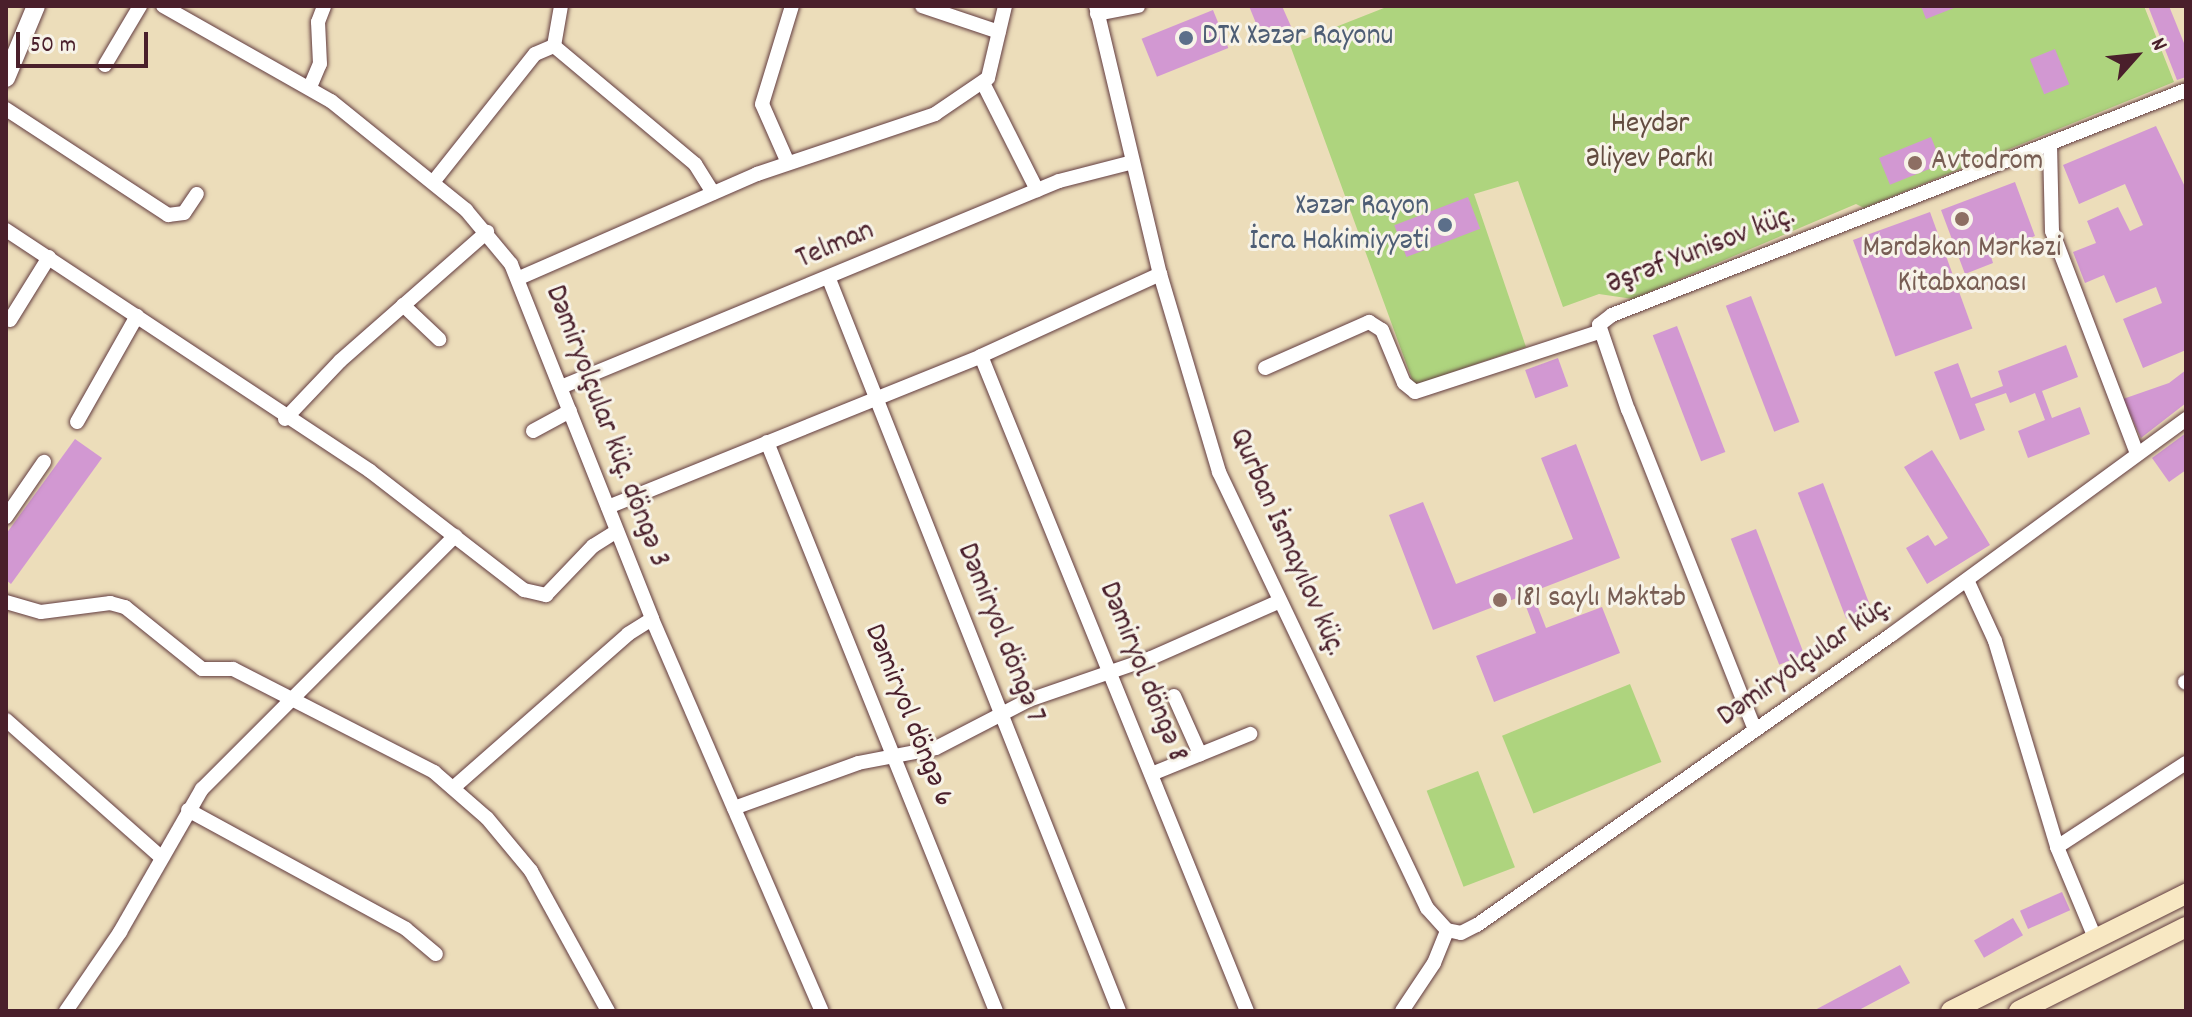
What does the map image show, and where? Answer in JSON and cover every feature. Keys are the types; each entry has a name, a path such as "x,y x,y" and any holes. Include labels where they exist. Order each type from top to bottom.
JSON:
{"main road":[{"path":"1951,1011 2186,894"},
{"path":"2019,1011 2042,1006 2186,927"}],"street":[{"path":"6,78 36,6"},
{"path":"105,65 140,6"},
{"name":"Dəmiryolçular küç. döngə 3","path":"163,6 310,87 434,181 487,232 519,278 652,619 822,1011"},
{"path":"310,87 320,64 318,22 324,6"},
{"path":"554,46 561,6"},
{"path":"788,163 762,104 792,6"},
{"path":"922,6 999,32"},
{"path":"519,278 788,163 912,125 983,83 991,72 1005,6"},
{"name":"Qurban İsmayılov küç.","path":"1138,6 1097,10 1160,274 1219,472 1427,908 1447,930"},
{"path":"434,181 521,69 535,54 554,46"},
{"path":"554,46 695,164 713,193"},
{"path":"983,83 1037,190"},
{"name":"Əşrəf Yunisov küç.","path":"1755,730 1599,332 1603,320 2186,90"},
{"path":"6,109 168,215 184,213 197,194"},
{"path":"2050,144 2052,231 2137,454"},
{"name":"Telman","path":"561,387 829,279 1037,190 1133,162"},
{"path":"6,230 285,419 370,471 524,590 546,595 593,546 617,531"},
{"path":"285,419 340,361 487,232"},
{"path":"10,320 49,257"},
{"path":"608,507 981,356 1108,293 1160,274"},
{"name":"Dəmiryol döngə 7","path":"829,279 875,400 1004,714 1119,1011"},
{"path":"403,305 439,339"},
{"path":"77,422 137,316"},
{"path":"1265,368 1369,322 1382,330 1404,383 1415,392 1599,332"},
{"name":"Dəmiryol döngə 8","path":"981,356 1154,773 1247,1011"},
{"path":"533,431 570,411"},
{"name":"Dəmiryolçular küç.","path":"1447,930 1461,933 1477,925 1967,580 2186,419"},
{"name":"Dəmiryol döngə 6","path":"767,442 897,758 996,1011"},
{"path":"6,517 44,462"},
{"path":"72,1009 188,810 217,773 455,536"},
{"path":"1967,580 1995,641 2057,847 2095,938"},
{"path":"734,808 858,763 897,758 936,748 1029,700 1112,671 1280,601"},
{"path":"9,609 41,612 110,603 125,607 202,669 233,669 289,702 403,753 453,788 531,871 608,1011"},
{"path":"453,788 628,634 652,619"},
{"path":"1174,696 1200,754"},
{"path":"6,720 162,858"},
{"path":"1154,773 1250,734"},
{"path":"2057,847 2186,763"},
{"path":"188,810 406,929 436,954"},
{"path":"1402,1011 1434,963 1447,930"}],"green space":[{"name":"Heydər Əliyev Parkı","path":"1389,6 2144,6 2174,82 1864,208 1856,204 1633,299 1599,294 1563,307 1518,181 1474,194 1526,347 1414,385 1290,45"},
{"path":"1630,684 1661,762 1534,814 1502,736"},
{"path":"1478,771 1515,867 1464,887 1427,791"}],"building":[{"path":"1249,6 1282,6 1293,31 1264,43"},
{"path":"1921,6 1959,6 1926,19"},
{"path":"2148,6 2169,6 2186,48 2186,77 2177,80"},
{"path":"1213,10 1228,48 1157,77 1142,39"},
{"path":"2055,49 2069,84 2044,94 2030,59"},
{"path":"2156,126 2186,189 2186,350 2143,368 2123,319 2162,303 2156,287 2116,303 2104,275 2085,283 2073,252 2096,243 2087,221 2118,207 2130,231 2143,225 2125,184 2079,204 2063,165"},
{"path":"1931,137 1942,164 1890,185 1879,158"},
{"path":"2015,182 2035,236 1990,253 1993,263 1965,274 1941,210"},
{"path":"1468,197 1480,229 1406,257 1394,225"},
{"path":"1930,212 1972,329 1895,357 1853,240"},
{"path":"1751,296 1799,422 1774,432 1726,306"},
{"path":"1677,326 1725,452 1701,461 1653,335"},
{"path":"2066,345 2078,377 2042,391 2052,418 2080,407 2090,434 2028,458 2018,431 2045,420 2035,393 2010,403 2006,393 1975,404 1985,430 1960,440 1934,372 1958,363 1971,398 2003,386 1998,371"},
{"path":"1558,358 1568,386 1535,398 1525,370"},
{"path":"2186,370 2186,403 2141,438 2123,399 2169,383"},
{"path":"2186,433 2186,470 2169,482 2152,458"},
{"path":"75,439 102,458 11,584 6,580 6,534"},
{"path":"1576,444 1620,558 1532,592 1546,628 1602,607 1620,653 1494,702 1476,656 1536,633 1522,596 1433,630 1389,515 1423,502 1456,584 1573,539 1541,458"},
{"path":"1932,450 1990,545 1927,584 1906,548 1928,535 1935,546 1948,538 1904,467"},
{"path":"1823,483 1871,609 1846,619 1798,493"},
{"path":"1756,529 1804,655 1779,665 1731,539"},
{"path":"2062,892 2070,910 2028,929 2020,911"},
{"path":"2013,918 2023,935 1984,958 1974,940"},
{"path":"1900,965 1910,983 1857,1011 1813,1011"}],"place":[{"name":"DTX Xəzər Rayonu","path":"1186,38"},
{"name":"Avtodrom","path":"1915,163"},
{"name":"Mərdəkan Mərkəzi Kitabxanası","path":"1962,219"},
{"name":"Xəzər Rayon İcra Hakimiyyəti","path":"1445,225"},
{"name":"181 saylı Məktəb","path":"1500,600"}]}
